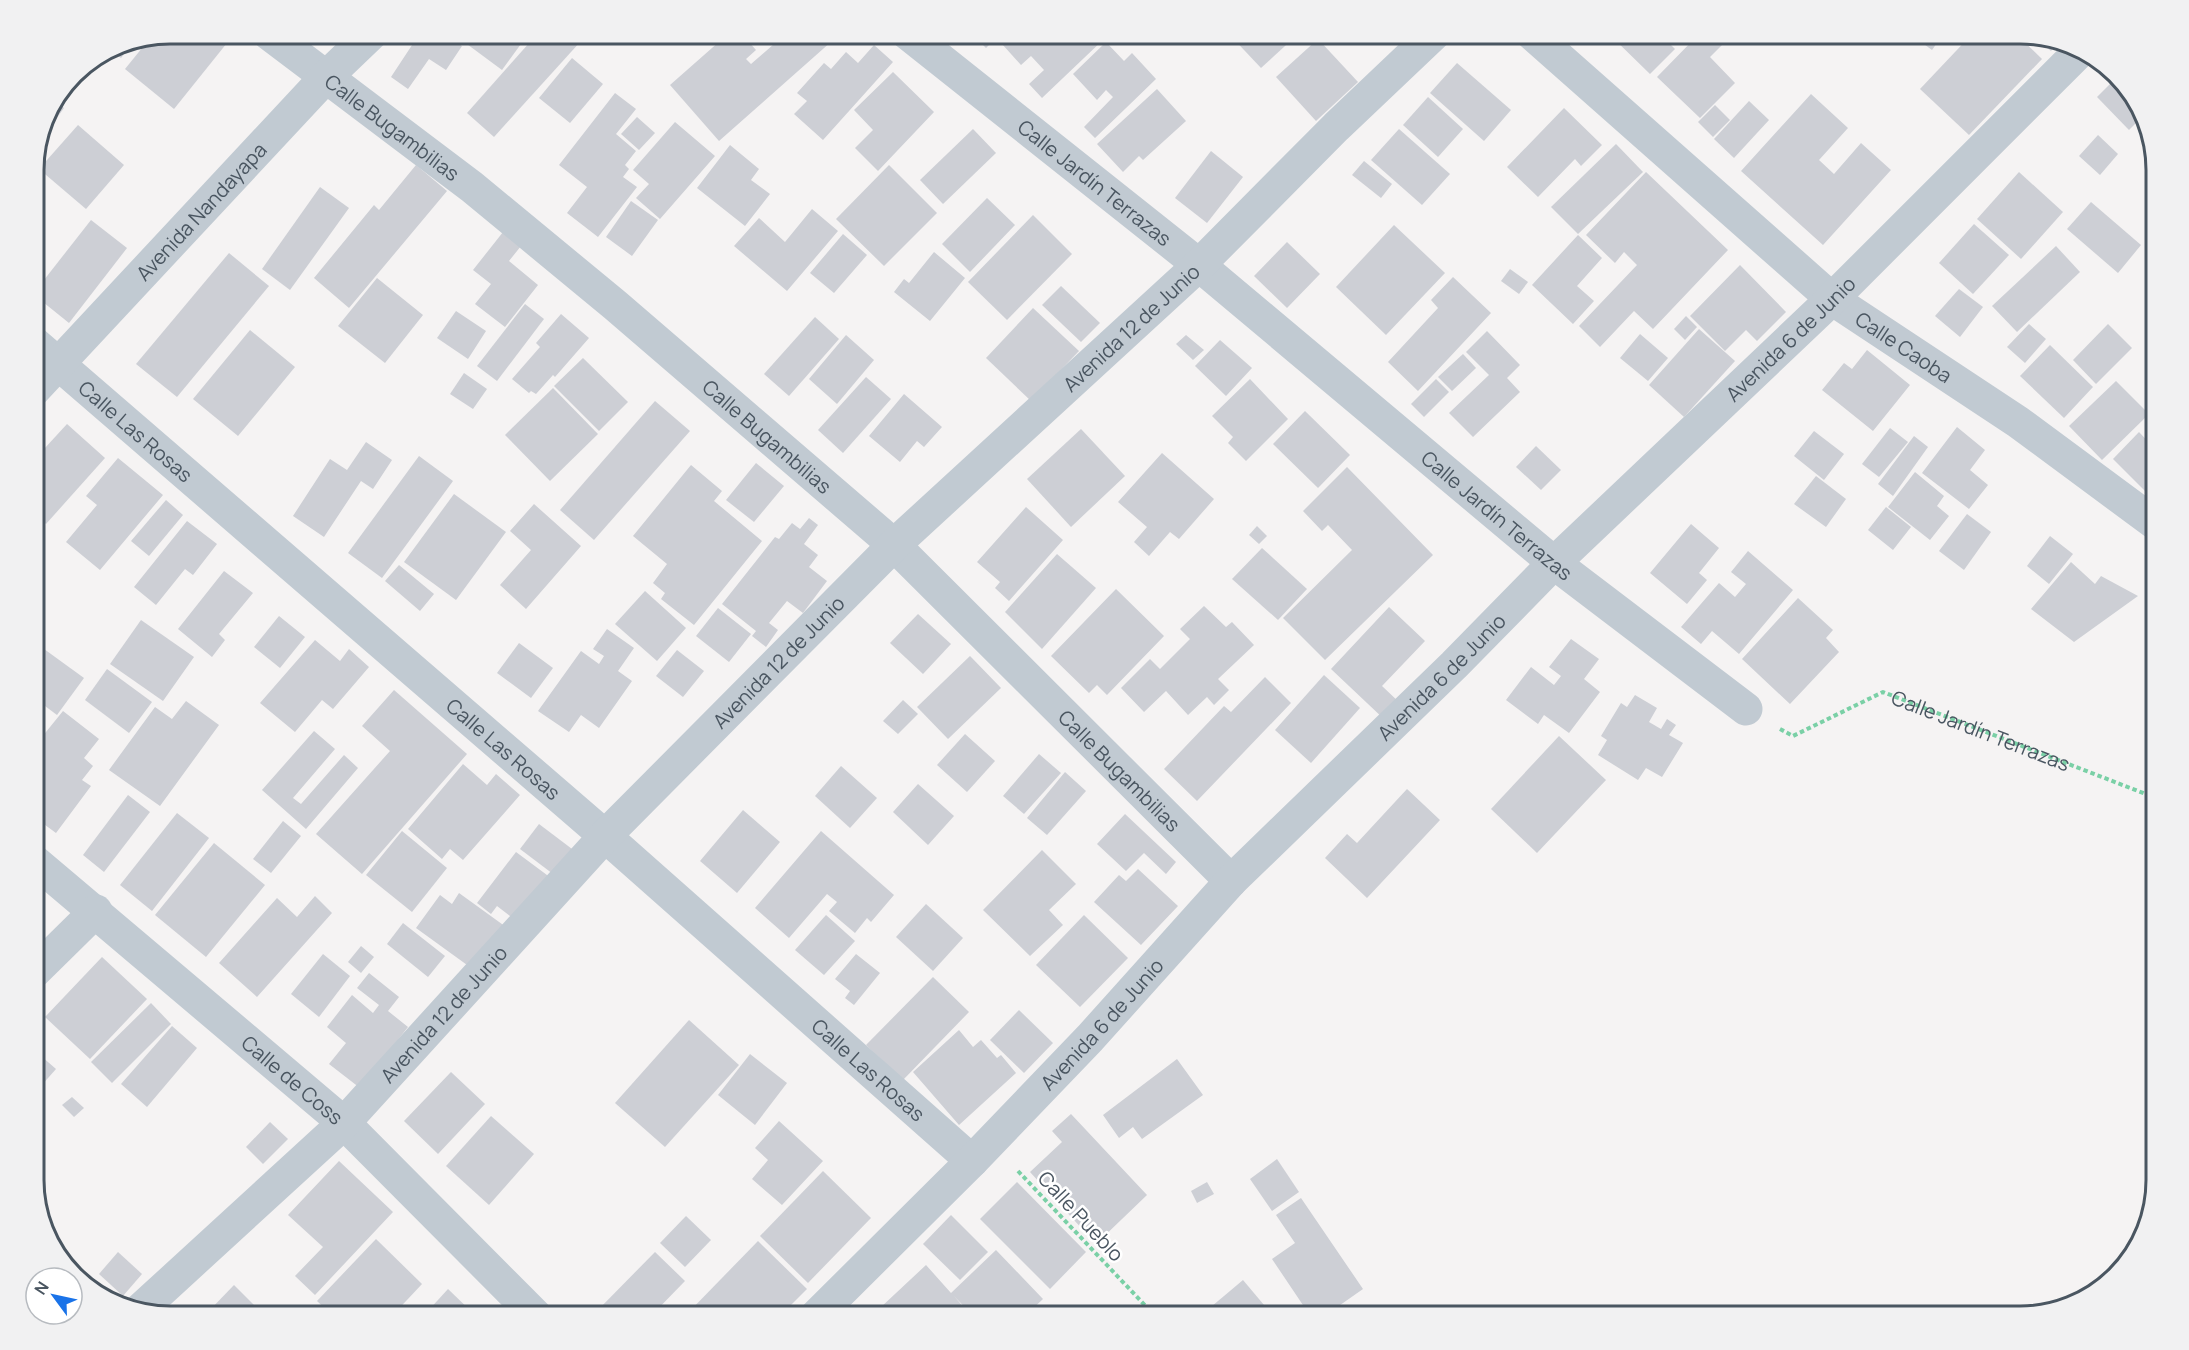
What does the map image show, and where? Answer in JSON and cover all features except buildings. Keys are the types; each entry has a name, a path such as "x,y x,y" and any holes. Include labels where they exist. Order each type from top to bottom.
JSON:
{"street":[{"name":"Calle Bugambilias","path":"282,44 472,187 526,231 894,545 1231,881"},
{"name":"Avenida Nandayapa","path":"44,380 325,78 361,44"},
{"name":"Calle Jardín Terrazas","path":"921,44 1199,265 1554,563 1746,709"},
{"name":"Avenida 12 de Junio","path":"147,1304 344,1123 605,836 894,545 1199,265 1336,127 1423,44"},
{"name":"Calle Caoba","path":"1543,44 1832,299 2018,422 2145,516"},
{"name":"Avenida 6 de Junio","path":"826,1306 972,1161 1090,1038 1231,881 1454,665 1554,563 1832,299 2075,56"},
{"name":"Calle Las Rosas","path":"44,351 605,836 972,1161"},
{"name":"Calle de Coss","path":"44,869 344,1123 526,1306"},
{"path":"44,962 96,911"}],"path":[{"name":"Calle Jardín Terrazas","path":"1746,709 1793,736 1883,692 2146,794"},
{"name":"Calle Pueblo","path":"972,1161 1014,1167 1146,1306"}]}
